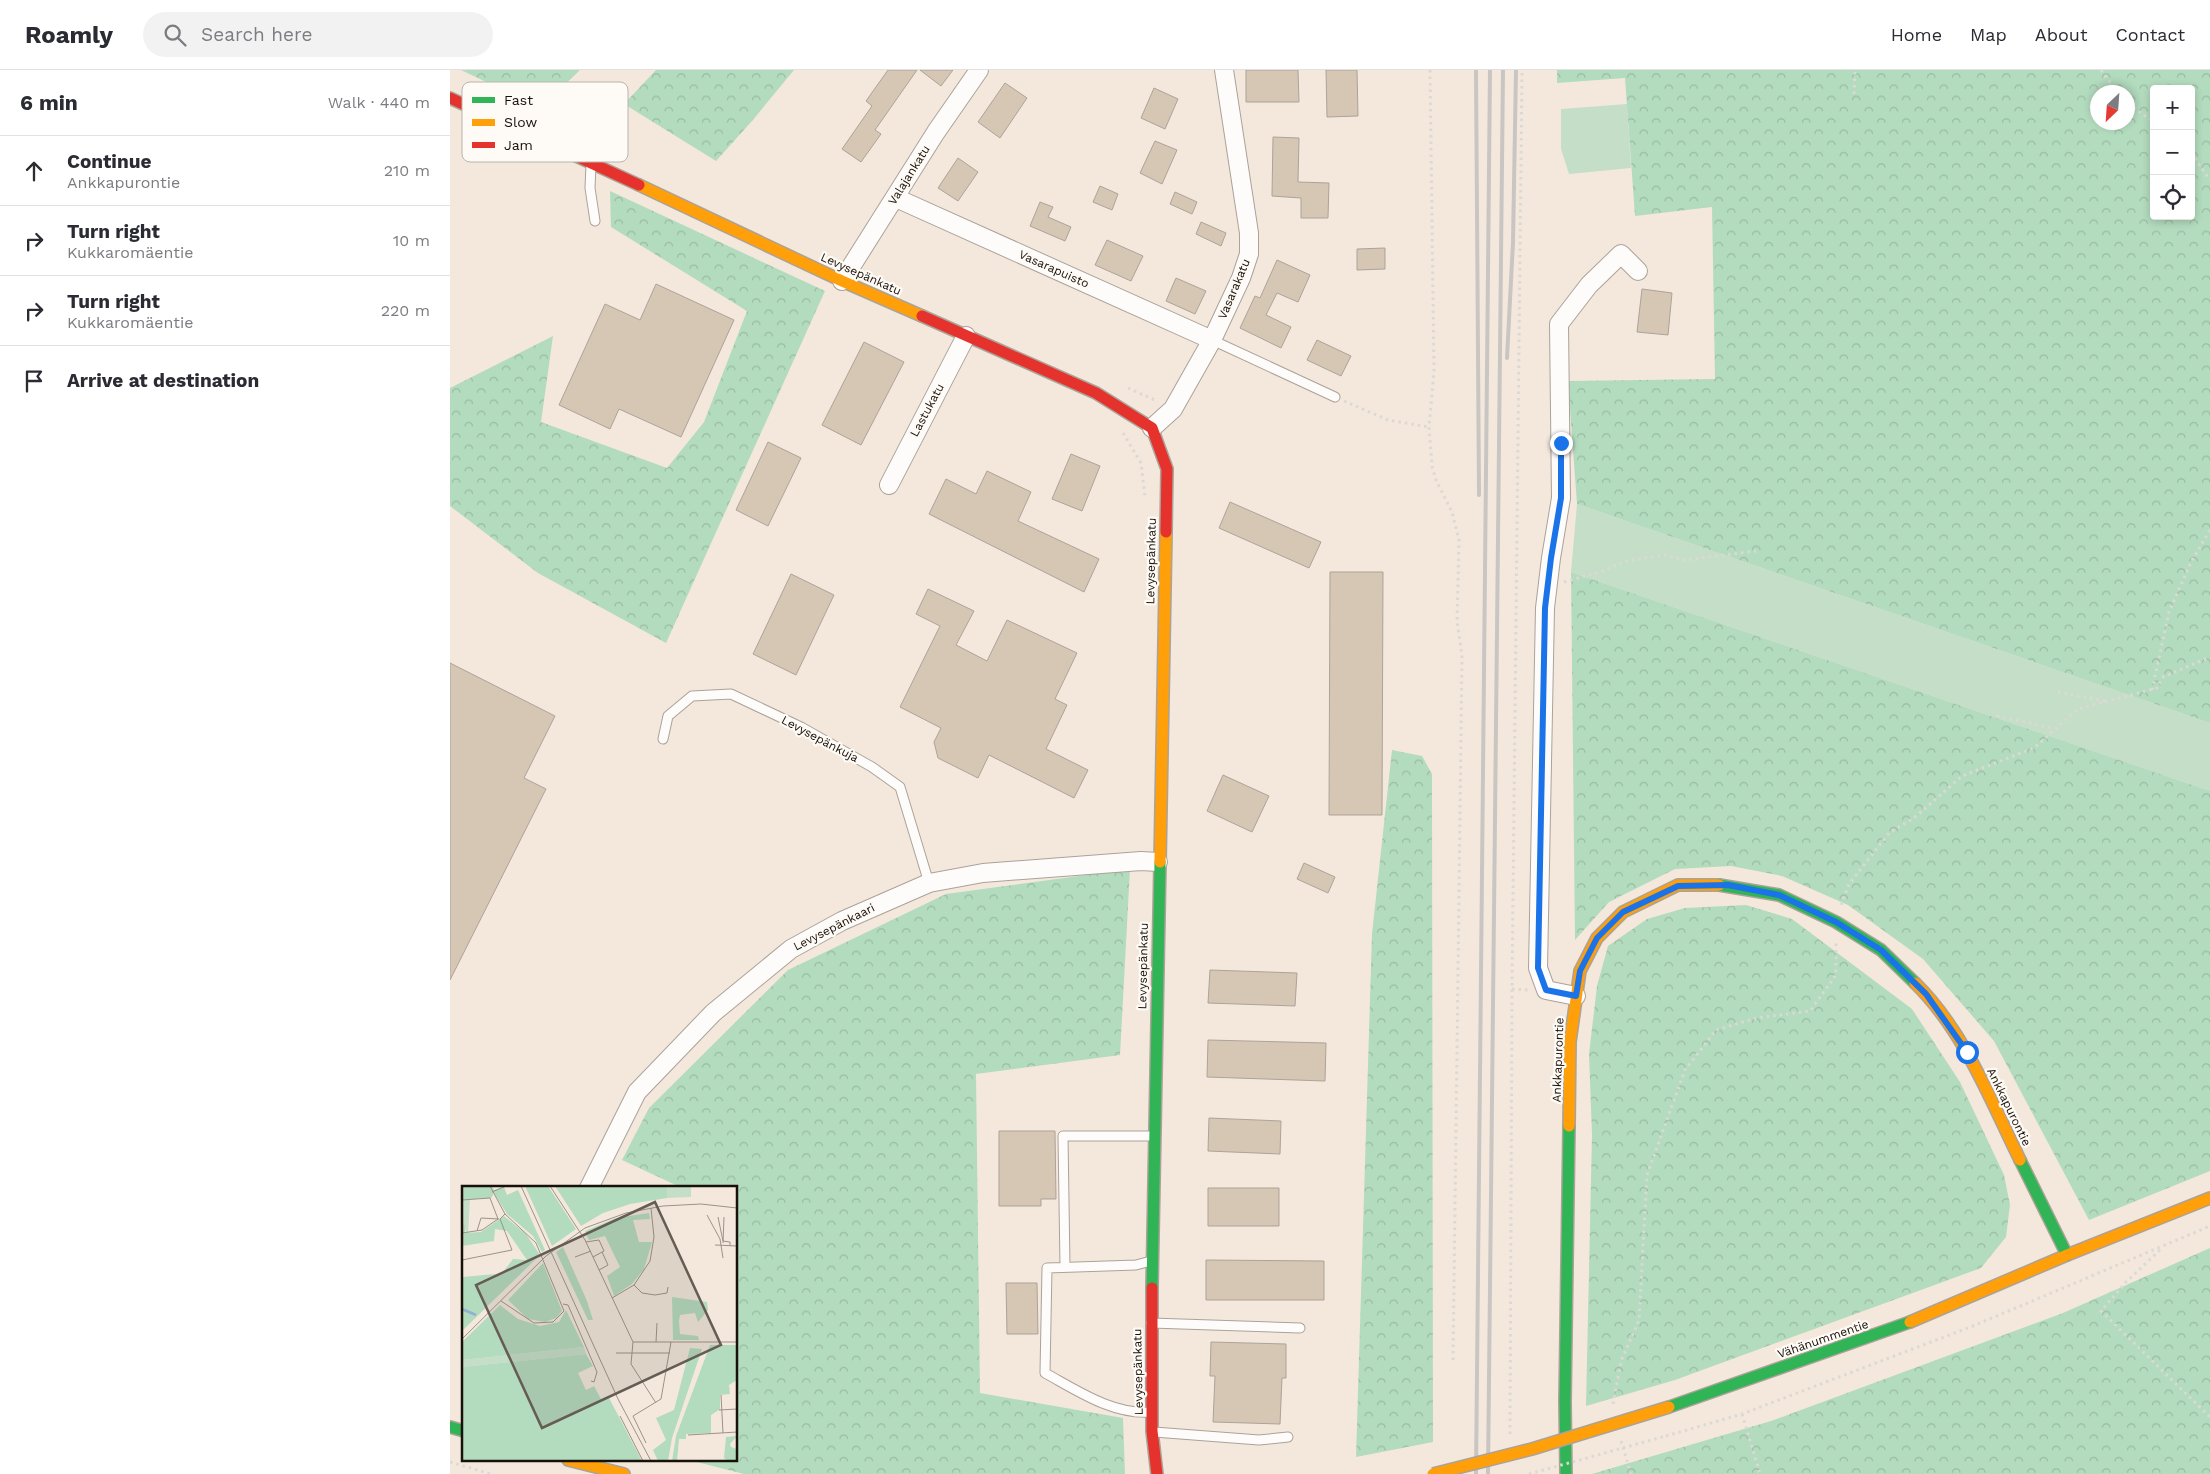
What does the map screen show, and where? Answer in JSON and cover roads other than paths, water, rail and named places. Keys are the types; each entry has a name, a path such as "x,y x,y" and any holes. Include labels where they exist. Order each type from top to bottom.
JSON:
{"street":[{"name":"Valajankatu","path":"842,281 936,132 979,70"},
{"name":"Vasarakatu","path":"1152,428 1173,409 1212,340 1241,278 1249,254 1249,233 1224,70"},
{"name":"Levysepänkatu","path":"450,98 462,103"},
{"name":"Levysepänkatu","path":"592,162 842,281 1096,393 1152,428 1167,469 1158,862 1151,1323 1152,1432 1157,1474"},
{"name":"Vasarapuisto","path":"896,198 1212,340"},
{"path":"1576,996 1546,990 1538,968 1545,608 1561,498 1559,324 1589,285 1621,254 1638,271"},
{"name":"Lastukatu","path":"888,485 966,336"},
{"name":"Levysepänkaari","path":"590,1186 637,1092 713,1013 791,949 842,921 929,882 983,873 1141,860 1158,862"},
{"name":"Ankkapurontie","path":"1566,1474 1565,1402 1570,1042 1580,971 1597,938 1623,912 1678,886 1728,885 1779,895 1836,922 1881,950 1926,994 1967,1052 2067,1255"},
{"name":"Vähänummentie","path":"1433,1474 1532,1449 1669,1407 1896,1328 2067,1255 2210,1198"},
{"path":"576,1462 624,1474"}],"lane":[{"path":"592,162 590,188 595,221"},
{"path":"1212,340 1335,397"},
{"name":"Levysepänkuja","path":"663,739 668,716 692,696 731,694 801,727 872,767 900,787 929,882"},
{"path":"1064,1268 1063,1136 1154,1136"},
{"path":"1153,1260 1136,1264 1046,1268 1045,1373 1096,1401 1136,1413 1153,1412"},
{"path":"1151,1323 1300,1328"},
{"path":"1152,1432 1259,1440 1288,1437"}],"railway":[{"path":"1476,70 1479,495"},
{"path":"1476,1474 1490,70"},
{"path":"1488,1474 1503,70"},
{"path":"1507,358 1513,242 1516,70"}]}
